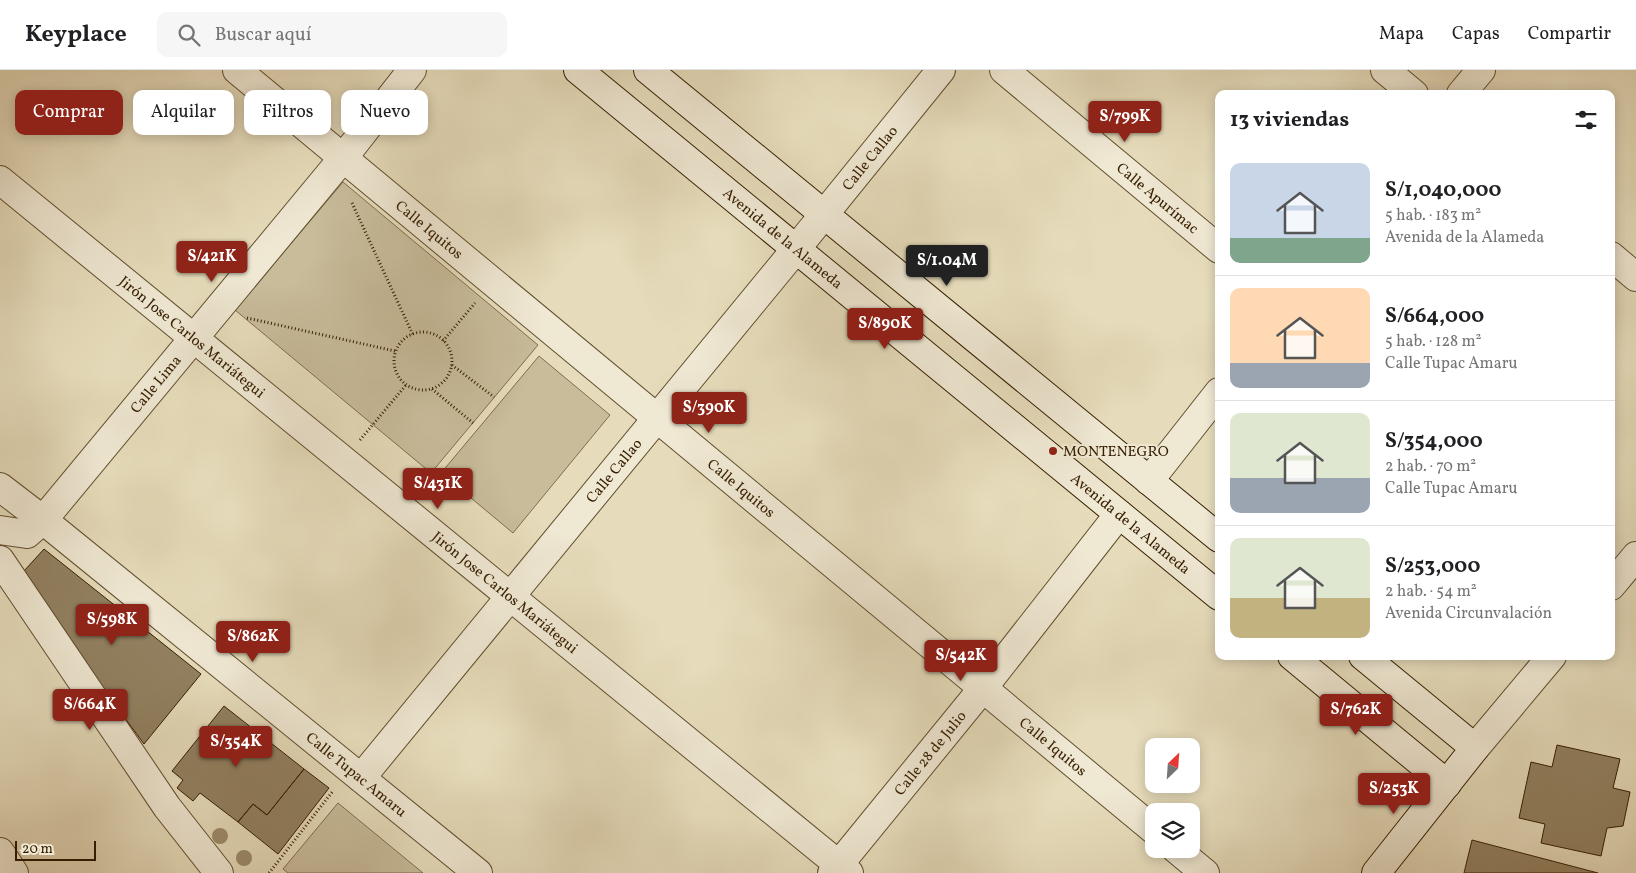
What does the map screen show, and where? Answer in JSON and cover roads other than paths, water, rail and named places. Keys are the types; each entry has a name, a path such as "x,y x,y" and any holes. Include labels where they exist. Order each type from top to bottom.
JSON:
{"street":[{"name":"Calle Iquitos","path":"237,70 339,162 493,281 1145,823"},
{"name":"Calle Lima","path":"0,530 27,534 43,520 217,311 412,70"},
{"name":"Avenida de la Alameda","path":"578,70 1215,593"},
{"path":"648,70 1215,535"},
{"name":"Calle Callao","path":"356,773 510,596 941,70"},
{"name":"Calle Apurímac","path":"1004,70 1215,246"},
{"path":"1385,70 1409,90"},
{"path":"1464,90 1481,70"},
{"name":"Jirón Jose Carlos Mariátegui","path":"0,180 510,596 840,870"},
{"path":"1615,259 1636,277"},
{"path":"1149,481 1215,397"},
{"name":"Calle Tupac Amaru","path":"0,487 478,873"},
{"name":"Calle 28 de Julio","path":"840,870 1119,514"},
{"path":"0,560 167,807 219,873"},
{"path":"1297,660 1447,784"},
{"path":"1368,660 1475,748"},
{"path":"1376,873 1475,748 1549,660"},
{"path":"0,852 14,873"},
{"path":"1187,858 1205,873"}],"place":[{"name":"MONTENEGRO","path":"1053,451"}]}
